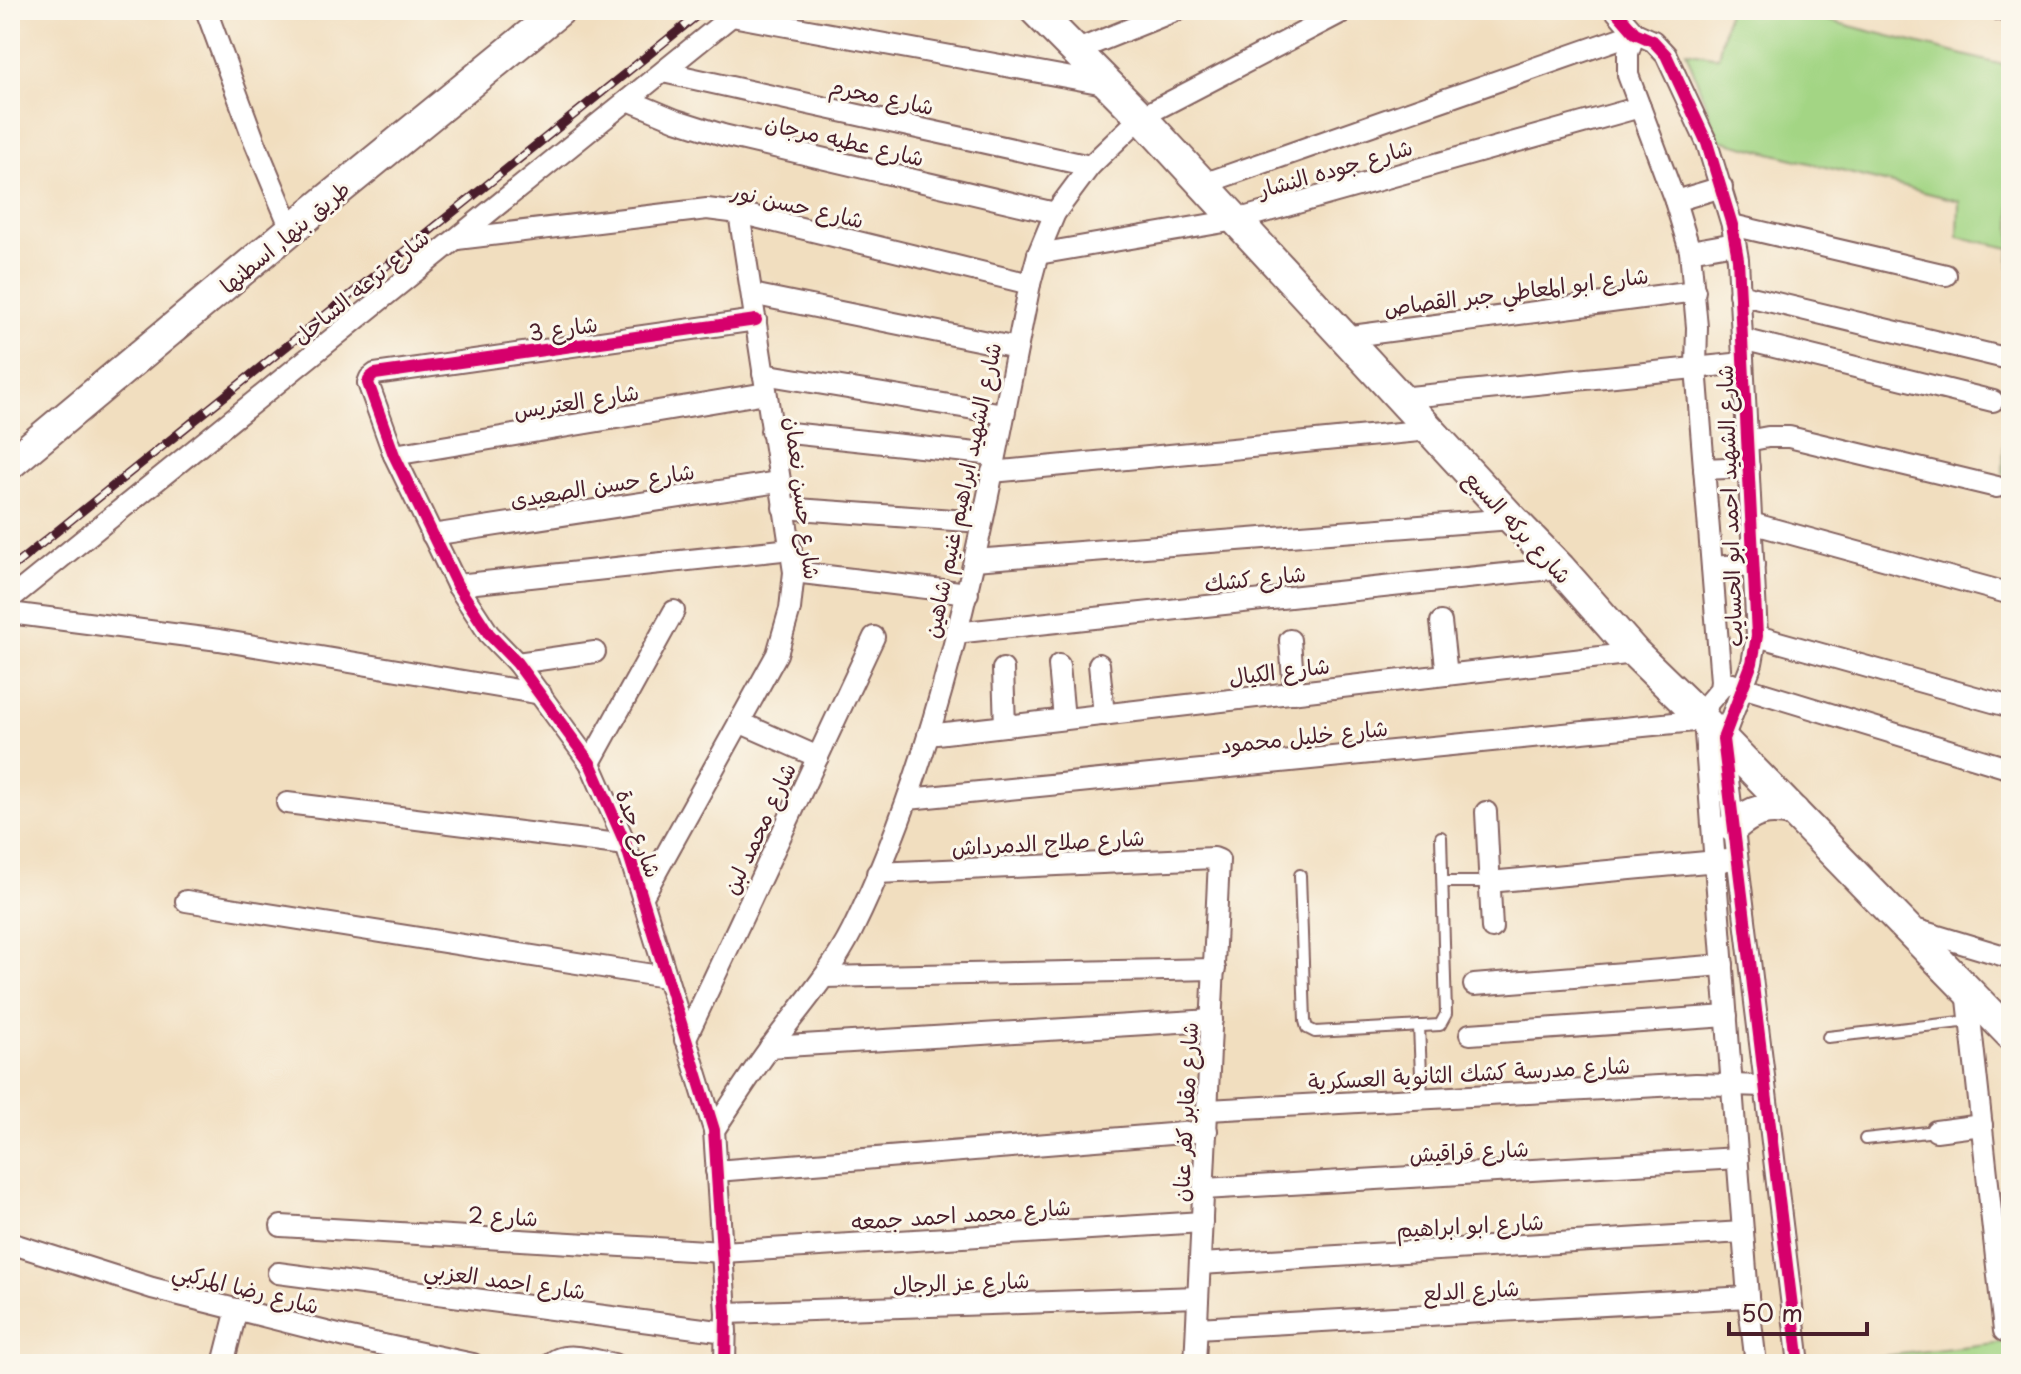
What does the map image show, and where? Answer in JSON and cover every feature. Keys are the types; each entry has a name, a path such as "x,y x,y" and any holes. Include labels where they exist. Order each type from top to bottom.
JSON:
{"main road":[{"name":"طريق بنها, اسطنها","path":"10,464 560,10"},
{"name":"شارع بركه السبع","path":"1035,10 1141,117 1560,568 1635,653 2011,1035"},
{"path":"1733,827 1761,809 1778,808 1794,812"}],"street":[{"path":"206,10 291,229"},
{"path":"1075,51 1177,10"},
{"name":"شارع الشهيد ابراهيم غنيم شاهين","path":"714,1130 770,1047 824,977 851,932 908,799 968,593 1030,284 1038,254 1055,213 1090,166 1141,117 1346,10"},
{"name":"شارع الشهيد احمد ابو الحسايب","path":"1615,10 1635,33 1653,41 1666,55 1707,143 1734,234 1757,636 1752,663 1708,703 1714,730"},
{"path":"2000,10 2011,13"},
{"path":"736,13 1110,85"},
{"name":"شارع ترعه الساحل","path":"10,599 736,13"},
{"path":"1203,184 1635,33"},
{"name":"شارع الشهيد احمد ابو الحسايب","path":"1635,33 1630,42 1627,64 1690,251 1712,567 1731,684"},
{"name":"شارع محرم","path":"663,72 1090,166"},
{"name":"شارع عطيه مرجان","path":"628,100 723,135 1055,213"},
{"name":"شارع جوده النشار","path":"1038,254 1236,220 1640,107"},
{"path":"1675,201 1722,187"},
{"name":"شارع حسن نور","path":"455,240 707,209 739,213 1030,284"},
{"name":"شارع حسن نعمان","path":"642,898 777,654 790,609 794,572 739,213"},
{"path":"1690,251 1734,234 1946,275"},
{"name":"شارع ابو المعاطي جبر القصاص","path":"1344,337 1695,291"},
{"path":"752,294 1017,348"},
{"path":"1739,294 2005,358"},
{"name":"شارع 3","path":"375,374 756,320"},
{"path":"1742,339 1993,401"},
{"path":"1400,398 1743,363"},
{"name":"شارع جدة","path":"375,374 368,383 394,455 457,585 489,634 517,663 590,763 626,845 714,1130 723,1252 725,1364"},
{"name":"شارع العتريس","path":"394,455 765,384 1004,414"},
{"path":"771,431 994,464 1430,430"},
{"path":"1747,441 1789,437 1997,487"},
{"path":"1704,469 1749,467"},
{"name":"شارع حسن الصعيدى","path":"432,535 778,482"},
{"path":"783,508 982,522"},
{"path":"974,560 1512,519"},
{"path":"1751,523 2011,594"},
{"path":"457,585 791,549"},
{"path":"1712,567 1754,564"},
{"name":"شارع كشك","path":"955,633 1560,568"},
{"path":"794,572 968,593"},
{"path":"590,763 674,611"},
{"path":"10,613 219,640 541,694"},
{"path":"1441,622 1447,675"},
{"path":"1757,636 2011,707"},
{"name":"شارع محمد لبن","path":"685,1040 874,637"},
{"path":"1290,640 1294,693"},
{"path":"517,663 595,652"},
{"name":"شارع الكيال","path":"928,735 1635,653"},
{"path":"1099,664 1104,715"},
{"path":"1059,665 1064,719"},
{"path":"1003,669 1005,726"},
{"path":"1731,684 2011,769"},
{"path":"739,722 818,757"},
{"path":"1714,730 1739,859 1799,1364"},
{"path":"1714,730 1716,861 1748,1297 1756,1364"},
{"name":"شارع خليل محمود","path":"908,799 1714,730"},
{"path":"287,803 626,845"},
{"path":"1486,812 1492,928"},
{"name":"شارع صلاح الدمرداش","path":"877,873 1214,858 1220,863"},
{"path":"1489,882 1739,859"},
{"name":"شارع مقابر كفر عنان","path":"1195,1364 1220,863"},
{"path":"186,901 665,977"},
{"path":"1904,925 2011,958"},
{"path":"1474,985 1723,965"},
{"path":"824,977 1215,969"},
{"path":"1967,990 2004,1331"},
{"path":"1470,1034 1727,1016"},
{"path":"770,1047 1212,1020"},
{"name":"شارع مدرسة كشك الثانوية العسكرية","path":"716,1171 1422,1099 1696,1084 1765,1086"},
{"path":"1936,1131 1982,1125"},
{"name":"شارع قراقيش","path":"1204,1189 1738,1158"},
{"name":"شارع محمد احمد جمعه","path":"723,1252 1202,1222"},
{"name":"شارع 2","path":"281,1226 723,1252"},
{"name":"شارع ابو ابراهيم","path":"1200,1264 1743,1232"},
{"name":"شارع رضا المركبي","path":"10,1243 152,1288 346,1337 473,1364"},
{"name":"شارع احمد العزبي","path":"278,1273 726,1323"},
{"name":"شارع عز الرجال","path":"726,1323 1198,1297"},
{"name":"شارع الدلع","path":"1197,1328 1748,1297"},
{"path":"223,1364 237,1309"},
{"path":"551,1364 563,1356 614,1364"}],"lane":[{"path":"1300,875 1307,1028 1315,1032 1440,1025 1446,1019 1441,837"},
{"path":"1443,882 1489,882"},
{"path":"1828,1037 1970,1021"},
{"path":"1419,1026 1422,1099"},
{"path":"1865,1139 1936,1131"}],"green space":[{"path":"1728,10 1787,10 2011,67 2011,476 2003,474 2010,248 1958,237 1959,201 1719,140 1686,51 1718,57"},
{"path":"2011,1341 2011,1364 1841,1364 1841,1361"}],"railway":[{"path":"10,569 704,10"}],"cycle path":[{"path":"1615,10 1635,33 1653,41 1666,55 1707,143 1732,225 1738,259 1757,636 1752,663 1723,739 1799,1364"},
{"path":"725,1364 726,1313 714,1130 626,845 590,763 517,663 489,634 457,585 394,455 368,383 375,374 756,320"}]}
